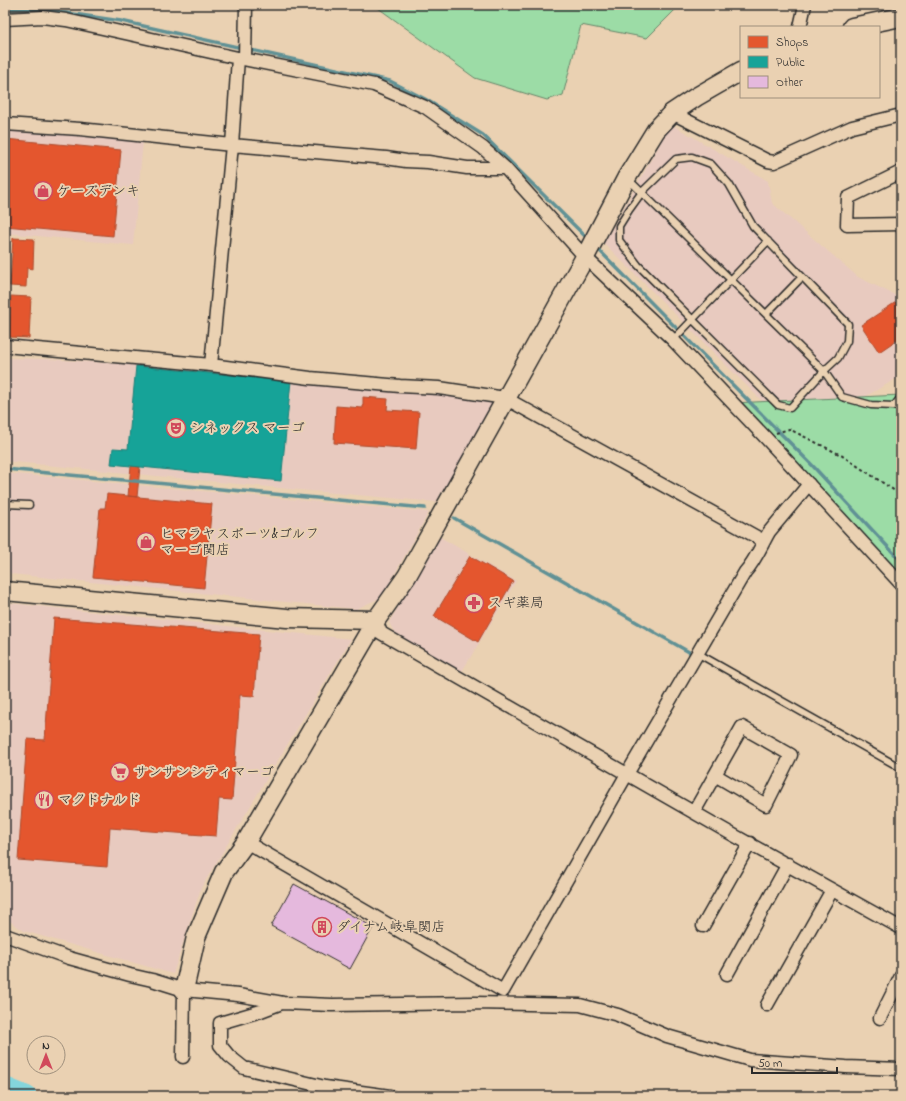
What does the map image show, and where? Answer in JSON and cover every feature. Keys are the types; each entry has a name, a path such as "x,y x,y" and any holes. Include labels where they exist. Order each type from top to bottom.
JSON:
{"street":[{"path":"211,365 232,145 242,59 246,5"},
{"path":"800,26 805,5"},
{"path":"5,19 42,17 66,20 242,59 374,85 426,107 483,148 505,168 585,257 673,340 901,584"},
{"path":"857,26 901,17"},
{"path":"183,1057 184,990 196,937 224,872 246,842 376,620 407,576 585,257 626,177 656,130 672,113 740,72"},
{"path":"672,113 768,161 774,162 852,127 901,115"},
{"path":"5,124 80,129 232,145 428,162 467,168 505,168"},
{"path":"901,172 848,198 847,225 901,224"},
{"path":"5,346 211,365 310,378 439,388 505,398 764,541"},
{"path":"246,842 503,991 697,653 769,532 809,484"},
{"path":"5,591 287,618 376,620"},
{"path":"376,620 381,633 627,774 901,928"},
{"path":"694,812 742,727 792,755 766,805 715,775"},
{"path":"703,926 750,843"},
{"path":"726,974 788,864"},
{"path":"767,1005 832,890"},
{"path":"5,934 70,958 184,990 238,995 283,1003 332,1005 474,1003 580,1005 618,1015 667,1036 750,1060 846,1067 901,1069"},
{"path":"880,1018 901,976"},
{"path":"283,1003 261,1012 220,1023 220,1045 229,1056 244,1068 325,1087 390,1096"}],"lane":[{"path":"692,157 711,164 729,184 753,226 848,324 847,341 838,358 790,408 778,405 638,266 620,240 619,226 642,192 676,159 692,157"},
{"path":"626,177 824,371 842,397 871,405 894,406 901,397"},
{"path":"673,340 768,242"},
{"path":"766,314 802,277"},
{"path":"5,504 29,505"},
{"path":"697,653 901,768"}],"path":[{"path":"765,437 789,429 841,455 901,495"}],"shaded area":[{"path":"674,126 768,181 772,203 858,277 901,298 901,376 797,436 604,243 666,133"},
{"path":"5,130 143,142 133,245 5,233"},
{"path":"5,358 47,359 135,365 429,391 487,398 493,403 436,502 289,489 5,461"},
{"path":"5,473 429,512 382,597 356,609 11,574 5,564"},
{"path":"440,537 516,581 461,673 394,632 389,622"},
{"path":"8,603 351,639 201,888 173,974 24,931 5,918 5,606"}],"green space":[{"path":"374,5 680,5 647,38 581,25 563,95 547,100 475,78"},
{"path":"901,395 901,584 733,403"}],"building: Shops":[{"path":"5,139 121,150 113,236 5,226"},
{"path":"13,238 34,239 33,269 27,268 26,287 10,286"},
{"path":"11,296 31,297 29,338 9,337"},
{"path":"896,302 901,309 901,337 879,352 861,325"},
{"path":"363,397 388,399 387,410 419,412 416,449 334,443 336,406 363,408"},
{"path":"131,466 140,467 137,497 128,496"},
{"path":"107,494 212,504 204,588 93,577 100,508 105,508"},
{"path":"470,556 513,581 478,642 434,616"},
{"path":"54,618 259,634 254,696 240,695 232,800 219,799 216,836 110,828 107,867 18,860 27,739 45,740"}],"building: Public":[{"path":"136,366 291,381 281,481 111,464 113,448 128,449"}],"building: Other":[{"name":"ダイナム岐阜関店","path":"294,884 373,927 350,969 271,926"}],"waterway":[{"path":"5,9 33,8 121,21 390,81 425,99 483,135 588,239"},
{"path":"597,248 811,464 901,561"},
{"path":"5,469 425,508"},
{"path":"454,518 689,652"},
{"path":"5,1087 27,1096"}],"place":[{"name":"ケーズデンキ","path":"43,191"},
{"name":"シネックス マーゴ","path":"176,428"},
{"name":"ヒマラヤスポーツ&ゴルフ マーゴ関店","path":"146,542"},
{"name":"スギ薬局","path":"474,603"},
{"name":"サンサンシティマーゴ","path":"120,772"},
{"name":"マクドナルド","path":"44,800"},
{"name":"ダイナム岐阜関店","path":"322,927"}]}
